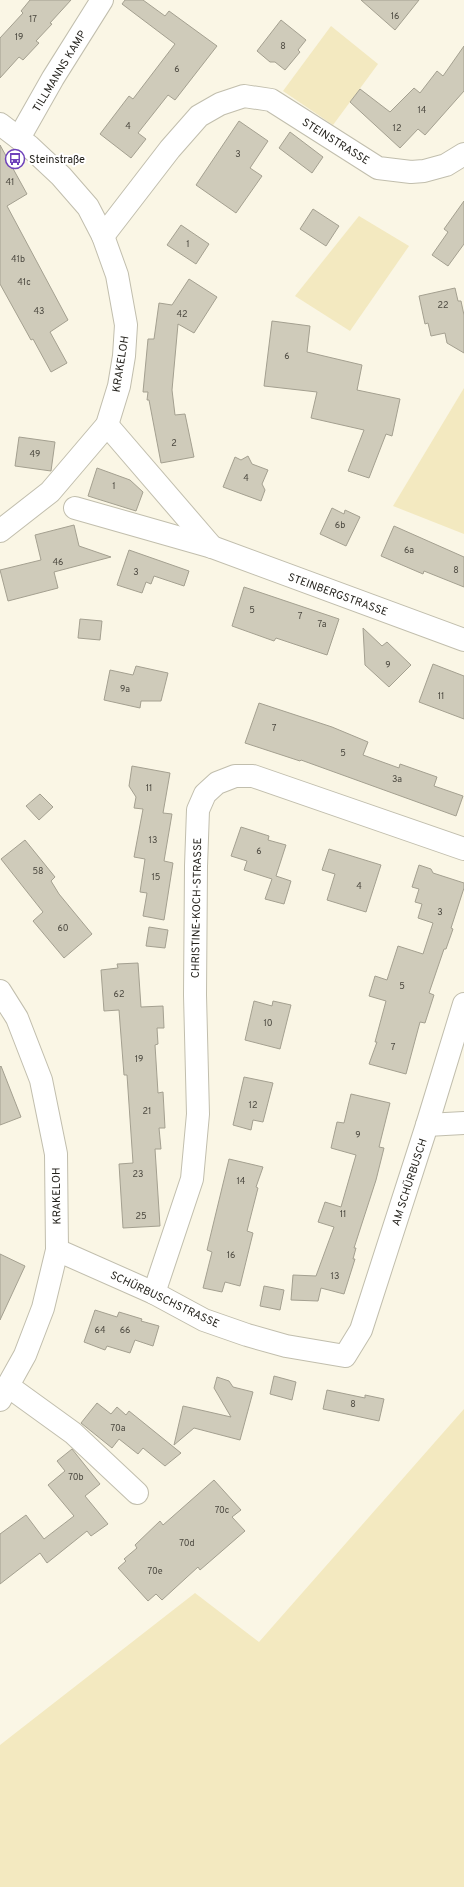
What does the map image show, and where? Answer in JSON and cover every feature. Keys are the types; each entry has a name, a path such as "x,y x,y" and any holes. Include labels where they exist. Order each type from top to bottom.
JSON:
{"street":[{"name":"TILLMANNS KAMP","path":"19,138 99,1"},
{"name":"STEINSTRASSE","path":"103,236 170,149 199,116 220,104 244,96 271,100 378,168 411,172 424,171 446,165 464,154"},
{"name":"KRAKELOH","path":"0,124 19,138 61,176 88,207 103,236 117,275 126,325 124,356 118,386 107,425 50,492 0,531"},
{"name":"STEINBERGSTRASSE","path":"107,425 212,547"},
{"name":"STEINBERGSTRASSE","path":"75,508 212,547 464,640"},
{"name":"CHRISTINE-KOCH-STRASSE","path":"154,1293 192,1179 198,1114 195,995 196,866 198,810 205,794 217,782 235,776 253,776 464,849"},
{"name":"KRAKELOH","path":"0,991 17,1018 41,1080 56,1154 58,1250 43,1308 25,1355 4,1393"},
{"name":"AM SCHÜRBUSCH","path":"345,1356 361,1330 427,1126 464,1004"},
{"path":"427,1126 464,1123"},
{"name":"SCHÜRBUSCHSTRASSE","path":"58,1250 154,1293 204,1320 247,1335 286,1346 345,1356"},
{"path":"4,1393 73,1433 137,1493"}],"shaded area":[{"path":"331,26 378,64 333,125 283,91"},
{"path":"359,216 409,246 350,331 295,296"},
{"path":"464,388 464,534 393,506"},
{"path":"464,1409 464,1887 0,1887 0,1745 195,1593 259,1642"}],"building":[{"path":"30,0 71,0 36,41 39,43 23,60 19,57 0,78 0,38 23,13 21,11"},
{"path":"125,0 143,0 165,16 169,11 217,46 175,100 168,95 138,133 146,139 131,158 100,134 129,96 133,99 175,44 122,4"},
{"path":"361,0 419,0 395,30"},
{"path":"281,20 306,40 298,50 300,52 285,70 275,62 270,62 257,51"},
{"path":"464,46 464,91 425,135 418,129 400,148 350,102 360,89 390,112 414,88 420,93 437,71 443,76"},
{"path":"239,121 268,141 250,168 262,176 236,213 196,185"},
{"path":"290,132 323,157 312,173 279,148"},
{"path":"0,145 27,194 7,206 68,320 50,332 67,363 51,372 33,339 31,340 0,284"},
{"path":"464,201 464,244 448,266 432,255 448,232 444,229"},
{"path":"313,209 339,226 326,246 300,229"},
{"path":"181,225 209,244 196,264 167,245"},
{"path":"189,279 217,297 194,333 178,324 172,390 175,415 185,414 194,457 161,463 149,400 147,400 148,392 143,392 148,339 154,339 159,303 172,305"},
{"path":"455,288 458,301 461,301 464,315 464,353 447,343 445,333 431,336 428,323 425,324 419,296"},
{"path":"272,321 310,326 307,352 362,365 357,390 400,399 392,436 386,434 369,478 348,471 364,430 311,418 317,392 264,386"},
{"path":"19,437 55,442 51,471 15,466"},
{"path":"248,456 252,464 268,470 262,484 265,490 261,501 223,487 235,457 241,460"},
{"path":"97,468 130,480 143,492 136,511 88,496"},
{"path":"332,508 344,514 345,510 360,517 346,546 320,534"},
{"path":"74,525 79,546 111,557 54,572 58,588 8,601 0,570 41,560 35,535"},
{"path":"394,526 464,557 464,587 424,571 423,574 381,556"},
{"path":"129,550 189,571 184,586 154,576 151,584 146,582 142,593 117,585"},
{"path":"244,587 339,619 327,655 276,638 274,641 232,626"},
{"path":"80,619 102,621 100,640 78,638"},
{"path":"363,628 382,646 387,642 411,665 389,687 365,665"},
{"path":"433,664 464,676 464,719 419,702"},
{"path":"136,666 168,673 161,701 141,701 140,708 104,700 110,670 133,675"},
{"path":"259,703 332,727 368,742 363,755 399,768 400,764 437,777 434,786 463,796 456,816 301,760 300,761 245,743"},
{"path":"132,766 170,773 163,813 172,814 164,861 173,863 164,920 143,916 147,893 140,892 145,859 134,857 143,809 134,808 136,797 129,786"},
{"path":"40,794 53,807 39,820 26,806"},
{"path":"241,827 269,836 268,840 286,845 276,876 291,881 284,904 265,899 272,879 244,870 247,861 231,856"},
{"path":"25,840 55,877 51,881 59,894 92,934 64,958 33,921 43,912 1,859"},
{"path":"329,849 381,865 366,912 327,900 335,874 322,870"},
{"path":"419,865 431,869 433,873 464,883 464,888 451,928 453,929 446,949 444,949 429,993 434,995 425,1023 420,1022 406,1074 369,1064 377,1042 375,1042 386,1001 369,996 375,976 387,980 398,946 423,954 433,923 418,918 422,904 415,902 419,889 412,887"},
{"path":"149,927 168,930 165,948 146,946"},
{"path":"138,963 141,1007 163,1006 164,1028 157,1028 158,1044 155,1045 158,1093 163,1092 165,1128 159,1128 161,1149 155,1149 160,1226 123,1228 119,1164 133,1163 127,1075 124,1075 119,1010 104,1011 101,970 118,968 117,964"},
{"path":"254,1001 272,1006 273,1001 291,1005 280,1049 245,1040"},
{"path":"1,1066 21,1117 0,1125 0,1067"},
{"path":"244,1077 273,1083 263,1122 253,1120 251,1130 233,1125"},
{"path":"351,1094 390,1103 379,1147 384,1148 376,1180 354,1248 356,1248 353,1259 355,1259 344,1294 321,1288 318,1301 291,1300 293,1275 316,1276 334,1227 318,1222 325,1202 341,1207 356,1155 331,1148 337,1122 344,1123"},
{"path":"229,1159 263,1167 256,1187 258,1188 247,1231 253,1233 240,1286 225,1282 222,1292 203,1288 212,1252 207,1250"},
{"path":"0,1254 25,1266 0,1320"},
{"path":"264,1286 284,1290 280,1310 260,1306"},
{"path":"95,1310 117,1317 119,1312 142,1319 141,1321 159,1326 153,1346 135,1340 130,1353 107,1346 105,1350 84,1342"},
{"path":"274,1376 296,1382 292,1400 270,1394"},
{"path":"217,1377 229,1381 233,1387 253,1392 240,1440 194,1428 174,1445 183,1406 231,1417 214,1388"},
{"path":"327,1390 365,1398 365,1395 384,1399 379,1421 323,1409"},
{"path":"97,1403 111,1414 117,1407 126,1415 129,1411 181,1453 165,1466 143,1448 138,1454 119,1439 112,1448 81,1423"},
{"path":"72,1449 100,1484 85,1496 108,1524 91,1536 87,1531 47,1563 40,1553 0,1584 0,1534 26,1515 44,1539 74,1516 48,1485 65,1471 57,1461"},
{"path":"214,1480 241,1510 232,1517 245,1531 200,1570 198,1567 162,1600 156,1594 148,1601 118,1568 126,1561 124,1559 137,1548 135,1545 160,1521 163,1525"}],"place":[{"name":"Steinstraße","path":"15,159"}]}
